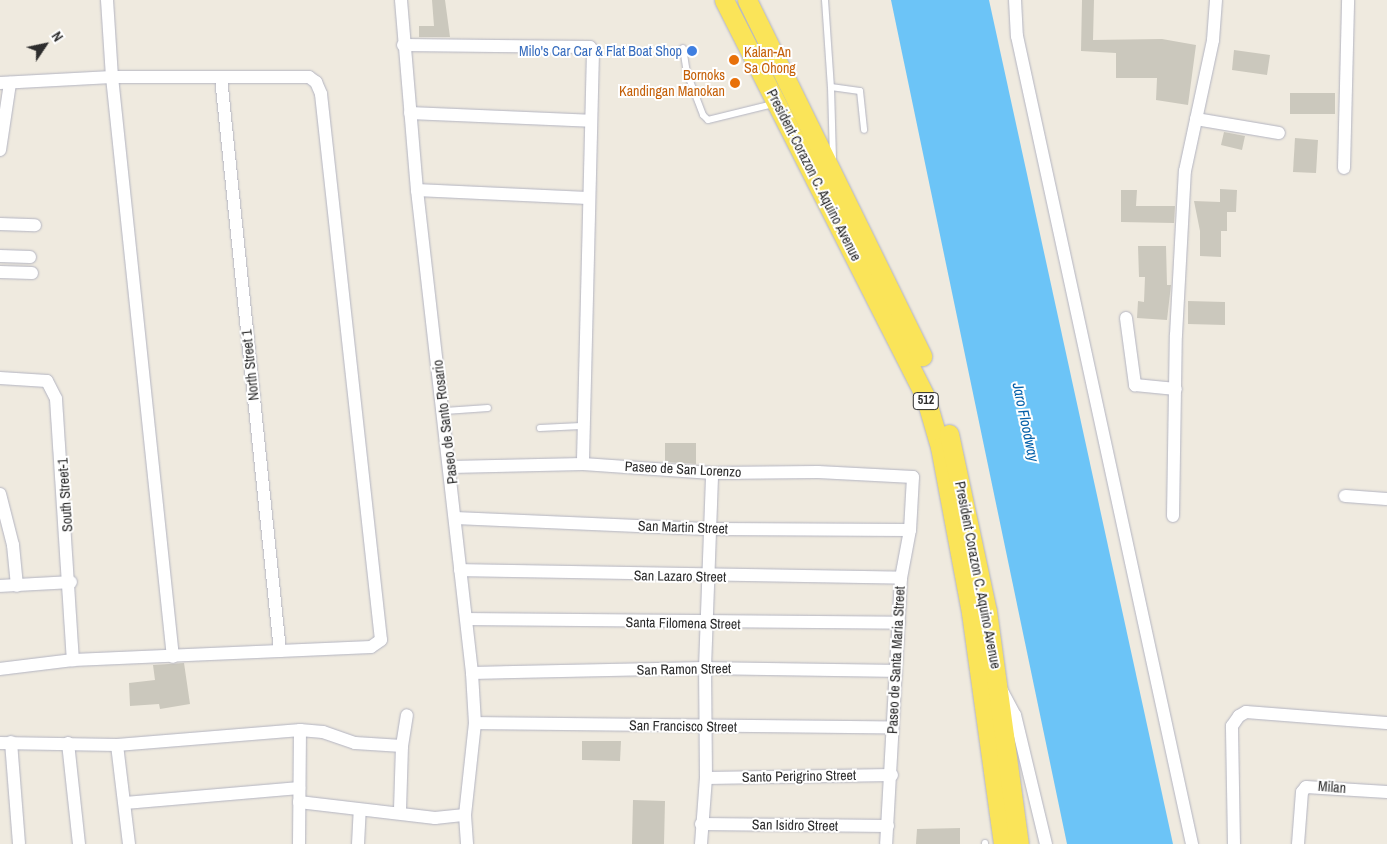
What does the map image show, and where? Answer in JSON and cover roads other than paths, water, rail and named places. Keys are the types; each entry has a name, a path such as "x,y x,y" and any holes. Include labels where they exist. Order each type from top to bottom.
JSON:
{"main road":[{"name":"President Corazon C. Aquino Avenue","path":"724,0 777,103 937,393 952,443 1007,818 1019,844"},
{"name":"President Corazon C. Aquino Avenue","path":"736,0 896,320"},
{"name":"President Corazon C. Aquino Avenue","path":"747,0 833,176 896,320"},
{"name":"President Corazon C. Aquino Avenue","path":"985,658 999,684 1000,774"},
{"name":"President Corazon C. Aquino Avenue","path":"991,844 1007,818"}],"street":[{"path":"107,0 112,77 173,656"},
{"name":"Paseo de Santo Rosario","path":"401,0 403,45 417,190 445,412 460,570 468,619 475,723 465,815 467,844"},
{"path":"1015,0 1017,36 1192,844"},
{"path":"1174,516 1176,389 1185,171 1213,40 1216,0"},
{"path":"1344,168 1348,0"},
{"path":"403,45 590,47 594,56 590,121 581,426 582,464"},
{"path":"0,150 5,83 112,77 309,77 322,94 381,640 371,647 73,660 0,669"},
{"name":"North Street 1","path":"221,78 280,651"},
{"path":"410,113 590,121"},
{"path":"1196,119 1279,133"},
{"path":"417,190 588,198"},
{"path":"0,224 35,225"},
{"path":"0,256 30,257"},
{"path":"0,272 32,272"},
{"path":"1126,318 1135,385 1176,389"},
{"name":"South Street-1","path":"0,378 44,380 53,386 71,582 73,660"},
{"name":"Paseo de San Lorenzo","path":"451,467 582,464 712,473 908,473 914,477"},
{"path":"701,844 701,824 706,778 705,668 712,529 712,473"},
{"name":"Paseo de Santa Maria Street","path":"886,844 892,774 890,727 896,670 900,578 910,530 914,477"},
{"path":"0,494 13,544 17,586"},
{"path":"1345,496 1387,499"},
{"name":"San Martin Street","path":"456,518 712,529 910,530"},
{"name":"San Lazaro Street","path":"460,570 710,577 900,578"},
{"path":"0,586 71,582"},
{"name":"Santa Filomena Street","path":"468,619 706,623 898,623"},
{"name":"San Ramon Street","path":"472,673 705,668 896,670"},
{"path":"999,684 1016,715 1046,844"},
{"path":"1234,844 1232,726 1239,716 1246,712 1387,723"},
{"path":"400,811 402,746 407,715"},
{"name":"San Francisco Street","path":"475,723 705,727 890,727"},
{"path":"19,844 6,742 117,745 300,730 323,732 354,743 402,746"},
{"path":"299,844 300,730"},
{"path":"68,743 79,844"},
{"path":"117,745 129,844"},
{"name":"Santo Perigrino Street","path":"706,778 892,774"},
{"name":"Milan","path":"1298,844 1302,792 1306,787 1387,792"},
{"path":"125,803 299,788"},
{"path":"299,802 360,810 400,811 435,818 465,815"},
{"path":"358,844 360,810"},
{"name":"San Isidro Street","path":"701,824 888,826"}],"lane":[{"path":"825,0 831,87 833,176"},
{"path":"683,48 687,72 703,115 708,120 777,103"},
{"path":"831,87 860,92 864,130"},
{"path":"445,412 488,408"},
{"path":"540,428 581,426"}],"water":[{"name":"Jaro Floodway","path":"891,0 989,0 1173,844 1067,844"}],"place":[{"name":"Milo's Car Car & Flat Boat Shop","path":"692,51"},
{"name":"Kalan-An Sa Ohong","path":"734,60"},
{"name":"Bornoks Kandingan Manokan","path":"735,83"}]}
